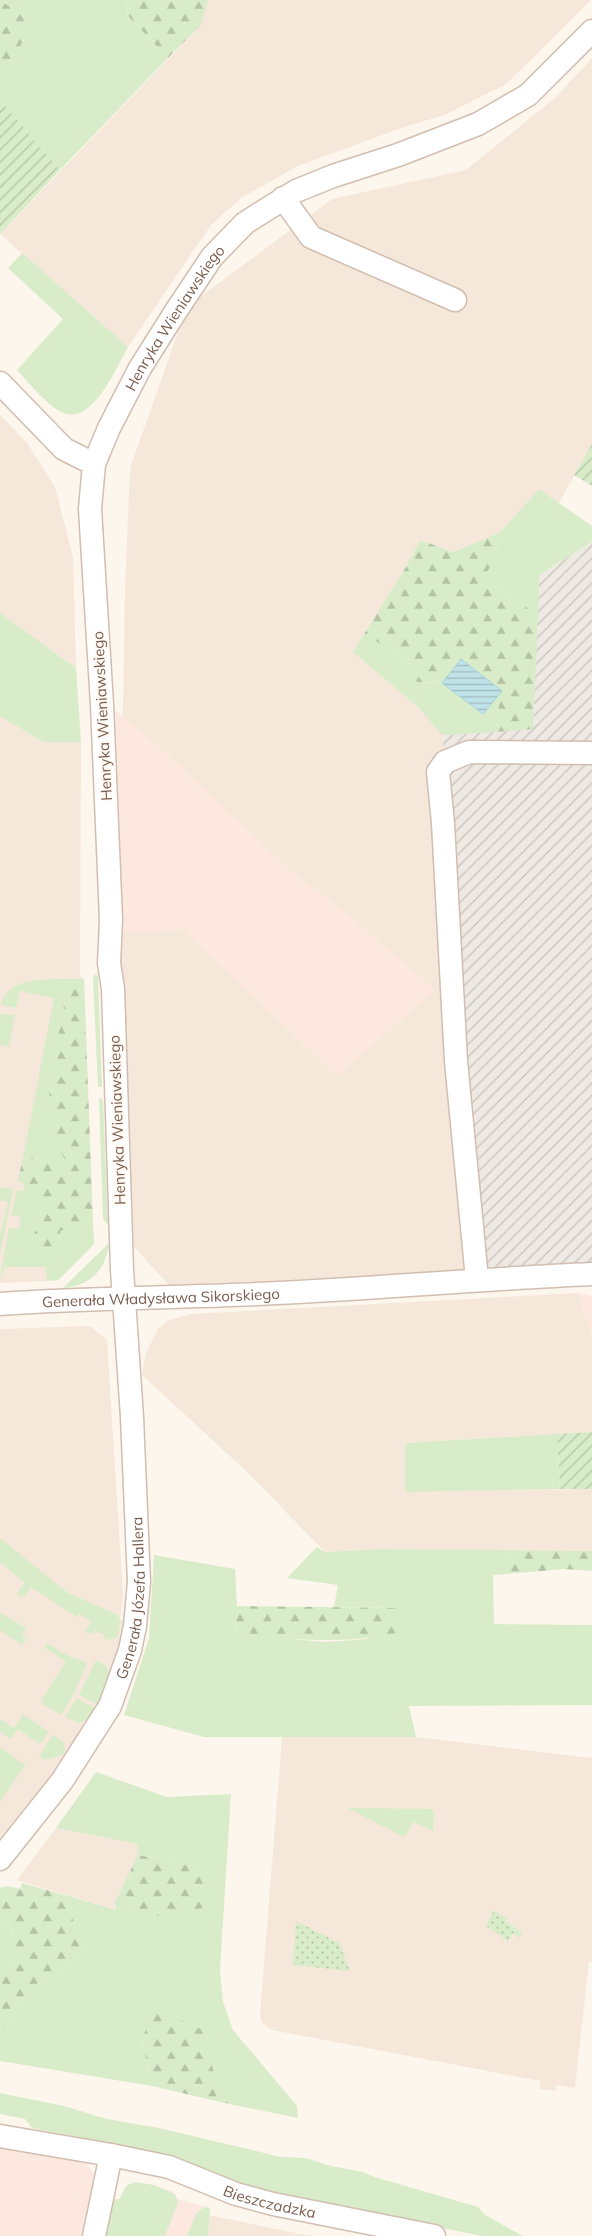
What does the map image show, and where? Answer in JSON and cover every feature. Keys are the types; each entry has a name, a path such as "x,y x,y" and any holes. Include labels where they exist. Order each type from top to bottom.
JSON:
{"street":[{"name":"Henryka Wieniawskiego","path":"125,1299 122,1270 113,989 109,963 111,920 102,705 90,509 94,464 109,428 140,368 212,257 245,223 283,198 333,176 398,155 478,124 528,95 592,31"},
{"path":"283,198 311,237 456,300"},
{"path":"0,384 64,449 94,464"},
{"path":"477,1279 456,1061 443,823 438,772 445,762 469,752 592,753"},
{"name":"Generała Władysława Sikorskiego","path":"0,1304 312,1291 477,1279 592,1274"},
{"name":"Generała Józefa Hallera","path":"0,1859 62,1781 110,1706 124,1670 133,1634 139,1582 125,1299"},
{"name":"Bieszczadzka","path":"0,2136 169,2167 236,2194 273,2204 434,2236"},
{"path":"94,2236 111,2155"}],"shaded area":[{"path":"208,0 591,0 506,84 445,115 404,127 298,166 241,198 211,225 128,347 0,234 201,25"},
{"path":"592,58 592,444 559,503 539,489 499,533 453,552 420,540 406,567 353,652 418,707 442,735 457,894 482,1271 169,1285 134,1247 119,953 125,590 130,468 187,307 332,199 466,170 556,97"},
{"path":"0,415 27,443 55,487 73,557 76,668 0,613"},
{"path":"592,542 592,1266 482,1271 457,894 442,735 533,729 539,575"},
{"path":"109,705 174,760 293,873 331,900 435,990 337,1076 183,930 116,933"},
{"path":"0,716 43,742 81,742 80,974 84,979 94,1244 58,1280 0,1283"},
{"path":"578,1293 592,1336 592,1432 405,1443 405,1491 592,1489 592,1551 380,1549 325,1552 246,1471 142,1375 146,1353 158,1329 168,1320 191,1314"},
{"path":"578,1293 592,1296 592,1336"},
{"path":"90,1326 107,1340 123,1595 120,1619 135,1626 119,1684 0,1859 0,1329"},
{"path":"282,1737 416,1737 592,1758 592,1963 589,1962 575,2088 556,2085 555,2091 540,2089 540,2081 272,2030 263,2024 260,2015"},
{"path":"56,1828 137,1844 138,1855 115,1902 116,1910 17,1880"},
{"path":"0,2144 80,2160 90,2168 111,2200 120,2199 126,2186 135,2182 172,2191 177,2199 210,2208 208,2236 0,2236"},
{"path":"209,2215 290,2232 314,2236 208,2236"}],"green space":[{"path":"0,0 128,0 127,15 168,58 60,170 0,100 0,76 5,74 33,23"},
{"path":"0,0 33,23 5,74 0,76"},
{"path":"128,0 208,0 201,25 168,58 127,15"},
{"path":"0,100 60,170 0,234"},
{"path":"22,253 128,347 101,394 92,405 82,412 71,415 59,411 42,397 17,370 63,319 8,268"},
{"path":"592,444 592,486 574,475"},
{"path":"539,489 592,526 592,542 539,575 538,615 483,578 495,560 499,533"},
{"path":"499,533 495,560 483,578 538,615 533,729 495,732 501,691 461,659 442,683 417,682 407,660 364,634 406,567 420,540 453,552"},
{"path":"0,613 76,668 81,742 43,742 0,716"},
{"path":"364,634 407,660 417,682 442,683 483,714 502,691 495,732 442,735 418,707 353,652"},
{"path":"95,974 98,976 102,1087 98,1087 93,979"},
{"path":"48,979 84,979 66,984 62,1023 57,1038 58,1075 48,1083 56,1132 66,1160 60,1167 32,1158 22,1162 54,998 20,991 16,1008 1,1005 5,995 23,983"},
{"path":"84,979 93,1228 78,1226 60,1231 61,1246 49,1261 38,1257 31,1240 43,1218 33,1193 23,1191 24,1184 18,1180 22,1162 32,1158 60,1167 65,1160 56,1132 48,1083 58,1075 57,1038 62,1023 66,984"},
{"path":"0,1012 1,1014 15,1015 9,1047 0,1045"},
{"path":"99,1098 103,1099 108,1225 103,1219"},
{"path":"0,1187 13,1189 0,1255 0,1236 8,1202 0,1200"},
{"path":"17,1190 33,1193 43,1218 31,1240 38,1257 49,1261 61,1246 60,1231 78,1226 93,1228 94,1244 58,1280 47,1281 46,1267 5,1267 0,1279 9,1228 19,1229 21,1217 11,1215"},
{"path":"109,1243 104,1261 95,1275 81,1284 63,1288"},
{"path":"592,1432 592,1489 560,1489 557,1434"},
{"path":"557,1434 560,1489 405,1492 405,1443"},
{"path":"0,1538 68,1593 116,1614 121,1621 117,1637 111,1640 103,1638 104,1635 94,1631 93,1634 85,1632 92,1622 80,1614 77,1617 31,1587 24,1597 18,1596 17,1593 25,1583 0,1562"},
{"path":"317,1547 325,1552 380,1549 510,1550 506,1574 493,1575 494,1624 592,1625 592,1705 409,1706 416,1737 204,1737 124,1715 149,1638 154,1555 235,1569 236,1634 325,1642 367,1639 401,1608 334,1607 338,1585 287,1578"},
{"path":"510,1550 592,1551 592,1571 565,1569 506,1574"},
{"path":"237,1606 402,1608 396,1633 356,1639 316,1640 236,1634"},
{"path":"0,1613 26,1628 22,1635 26,1639 22,1645 0,1630"},
{"path":"47,1643 68,1656 86,1662 72,1697 61,1715 40,1702 66,1662 44,1647"},
{"path":"96,1660 105,1665 110,1675 97,1704 79,1695"},
{"path":"77,1698 95,1708 88,1719 79,1723 65,1717"},
{"path":"23,1714 49,1732 40,1744 18,1729 11,1739 0,1731 0,1719 14,1728"},
{"path":"53,1735 63,1742 65,1751 61,1756 44,1760 39,1756"},
{"path":"0,1747 25,1765 0,1802"},
{"path":"96,1772 167,1797 231,1794 220,1970 223,2002 233,2030 297,2106 298,2118 229,2104 217,2090 205,2031 142,2040 152,2086 0,2061 0,2037 31,1986 52,1978 83,1951 65,1895 116,1910 115,1902 159,1916 206,1869 138,1855 137,1844 56,1828"},
{"path":"348,1808 431,1809 434,1811 433,1831 413,1822 406,1835 402,1836"},
{"path":"138,1855 206,1869 208,1907 159,1916 115,1902"},
{"path":"22,1883 65,1895 83,1951 52,1978 31,1986 0,2037 0,1971 21,1958 6,1940 14,1932 7,1923 0,1922 0,1888 7,1886 20,1889"},
{"path":"494,1910 507,1919 505,1921 522,1933 520,1938 513,1933 508,1941 486,1926"},
{"path":"296,1921 339,1943 350,1971 293,1965"},
{"path":"0,1922 7,1923 14,1933 21,1958 0,1971"},
{"path":"154,2008 205,2031 217,2089 229,2104 152,2086 142,2040"},
{"path":"0,2093 64,2106 107,2119 159,2128 281,2157 305,2158 331,2166 363,2172 478,2207 485,2215 523,2236 481,2236 273,2193 238,2183 186,2161 159,2153 32,2128 25,2119 0,2114"},
{"path":"135,2182 154,2185 175,2194 178,2202 165,2236 103,2236 111,2200 120,2199 126,2186"},
{"path":"204,2207 210,2208 208,2236 187,2236 196,2214"}],"water":[{"path":"461,659 502,691 483,714 442,683"}]}
